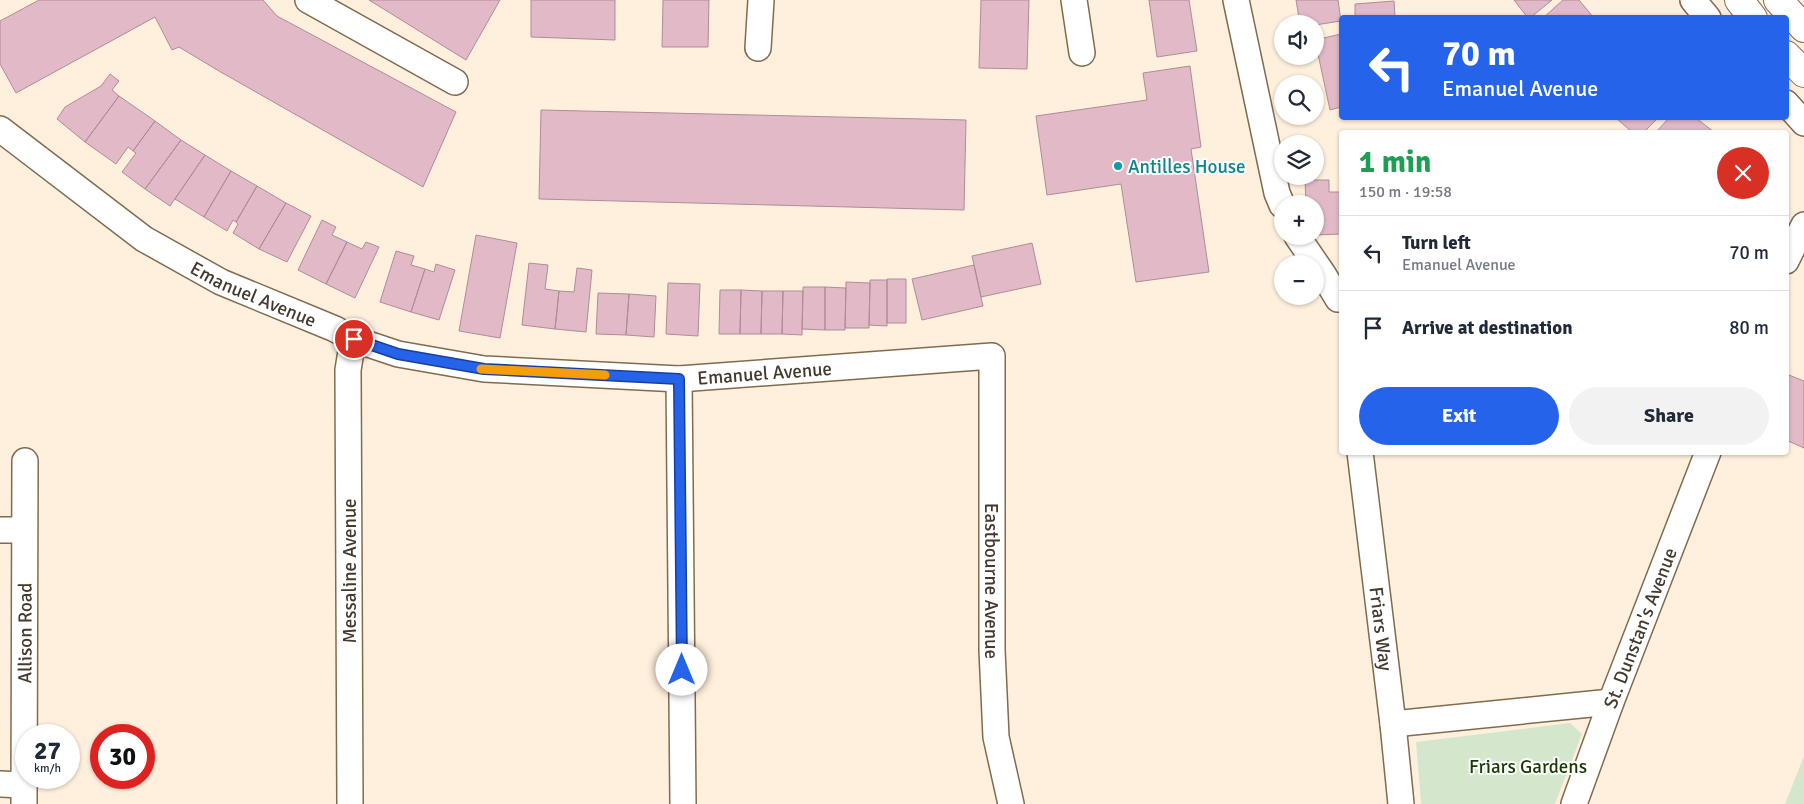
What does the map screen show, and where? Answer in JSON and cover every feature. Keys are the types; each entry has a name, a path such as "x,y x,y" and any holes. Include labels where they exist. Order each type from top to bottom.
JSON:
{"highway":[{"path":"1739,0 1751,15"},
{"path":"1778,0 1804,28"},
{"path":"1789,58 1804,73"}],"street":[{"path":"308,0 455,82"},
{"path":"758,48 761,0"},
{"path":"1074,0 1082,53"},
{"path":"1236,0 1279,195"},
{"path":"1693,0 1706,15"},
{"path":"1789,106 1804,123"},
{"name":"Emanuel Avenue","path":"0,129 144,239 221,282 335,329 354,339 398,354 484,369 679,379 992,356"},
{"path":"1789,255 1804,225"},
{"path":"1303,245 1339,302"},
{"name":"Messaline Avenue","path":"350,804 348,370 354,339"},
{"name":"Eastbourne Avenue","path":"992,356 992,640 996,737 1011,804"},
{"path":"679,379 683,804"},
{"name":"Friars Way","path":"1360,455 1401,804"},
{"name":"St. Dunstan's Avenue","path":"1574,804 1707,455"},
{"name":"Allison Road","path":"16,791 12,530 25,462"},
{"path":"1393,724 1612,702"}],"green space":[{"name":"Friars Gardens","path":"1570,723 1582,734 1555,804 1421,804 1416,742"},
{"path":"1804,756 1804,804 1785,804"}],"building":[{"path":"39,0 263,0 277,16 456,112 423,187 179,47 172,50 155,17 16,93 0,64 0,21"},
{"path":"369,0 500,0 466,60"},
{"path":"531,0 615,0 615,40 531,37"},
{"path":"663,0 709,0 708,47 662,47"},
{"path":"981,0 1029,0 1027,69 979,68"},
{"path":"1149,0 1189,0 1197,51 1157,57"},
{"path":"1296,0 1338,0 1339,21 1324,24 1324,15 1298,15"},
{"path":"1514,0 1552,0 1534,15 1526,15"},
{"path":"1563,0 1579,0 1592,15 1546,15"},
{"path":"1394,1 1395,15 1355,15 1355,4"},
{"path":"1339,34 1339,108 1330,110 1320,65 1324,65 1324,38"},
{"name":"Antilles House","path":"1190,66 1201,147 1191,149 1209,272 1136,282 1121,184 1047,195 1036,116 1147,100 1143,73"},
{"path":"110,74 119,81 112,90 119,96 85,142 57,119 65,107 101,86"},
{"path":"119,96 155,121 133,151 128,147 116,164 85,142"},
{"path":"541,110 966,120 964,210 539,199"},
{"path":"1618,120 1656,120 1646,130 1630,130"},
{"path":"1667,120 1699,120 1711,130 1658,130"},
{"path":"155,121 181,140 145,189 122,172 136,153 133,151"},
{"path":"181,140 205,155 170,206 145,189"},
{"path":"205,155 231,171 204,217 175,199"},
{"path":"231,171 257,186 236,222 233,220 227,231 204,217"},
{"path":"1324,180 1329,180 1329,192 1339,192 1339,234 1324,235 1324,195 1306,195 1305,185 1324,185"},
{"path":"257,186 286,203 259,249 233,233 238,224 236,222"},
{"path":"286,203 311,216 287,262 259,249"},
{"path":"322,220 336,227 332,235 347,242 326,284 298,270"},
{"path":"476,235 517,243 500,338 459,331"},
{"path":"347,242 362,249 366,242 379,247 355,298 326,284"},
{"path":"1032,243 1041,284 981,297 972,256"},
{"path":"396,251 414,256 411,265 425,269 411,312 380,302"},
{"path":"529,263 548,265 545,289 559,291 555,329 522,325"},
{"path":"436,264 455,270 439,320 411,312 425,269 434,272"},
{"path":"974,265 983,306 922,320 912,279"},
{"path":"577,268 592,270 586,332 555,329 559,291 574,292"},
{"path":"887,279 906,279 906,323 887,323"},
{"path":"870,280 887,280 887,326 869,325"},
{"path":"846,282 870,283 869,328 845,328"},
{"path":"668,283 700,284 698,336 666,334"},
{"path":"803,287 825,287 825,330 802,329"},
{"path":"825,287 846,288 845,330 825,330"},
{"path":"720,290 741,290 740,334 719,334"},
{"path":"741,290 762,291 761,334 740,334"},
{"path":"762,291 783,291 782,334 761,334"},
{"path":"783,291 803,291 802,335 782,334"},
{"path":"598,293 629,294 626,335 596,334"},
{"path":"629,294 656,296 654,337 626,335"},
{"path":"1789,375 1804,381 1804,448 1789,441"}],"slow traffic":[{"path":"481,369 605,375"}],"place":[{"name":"Antilles House","path":"1118,166"}],"route":[{"path":"354,339 398,354 484,369 679,379 682,670"}]}
